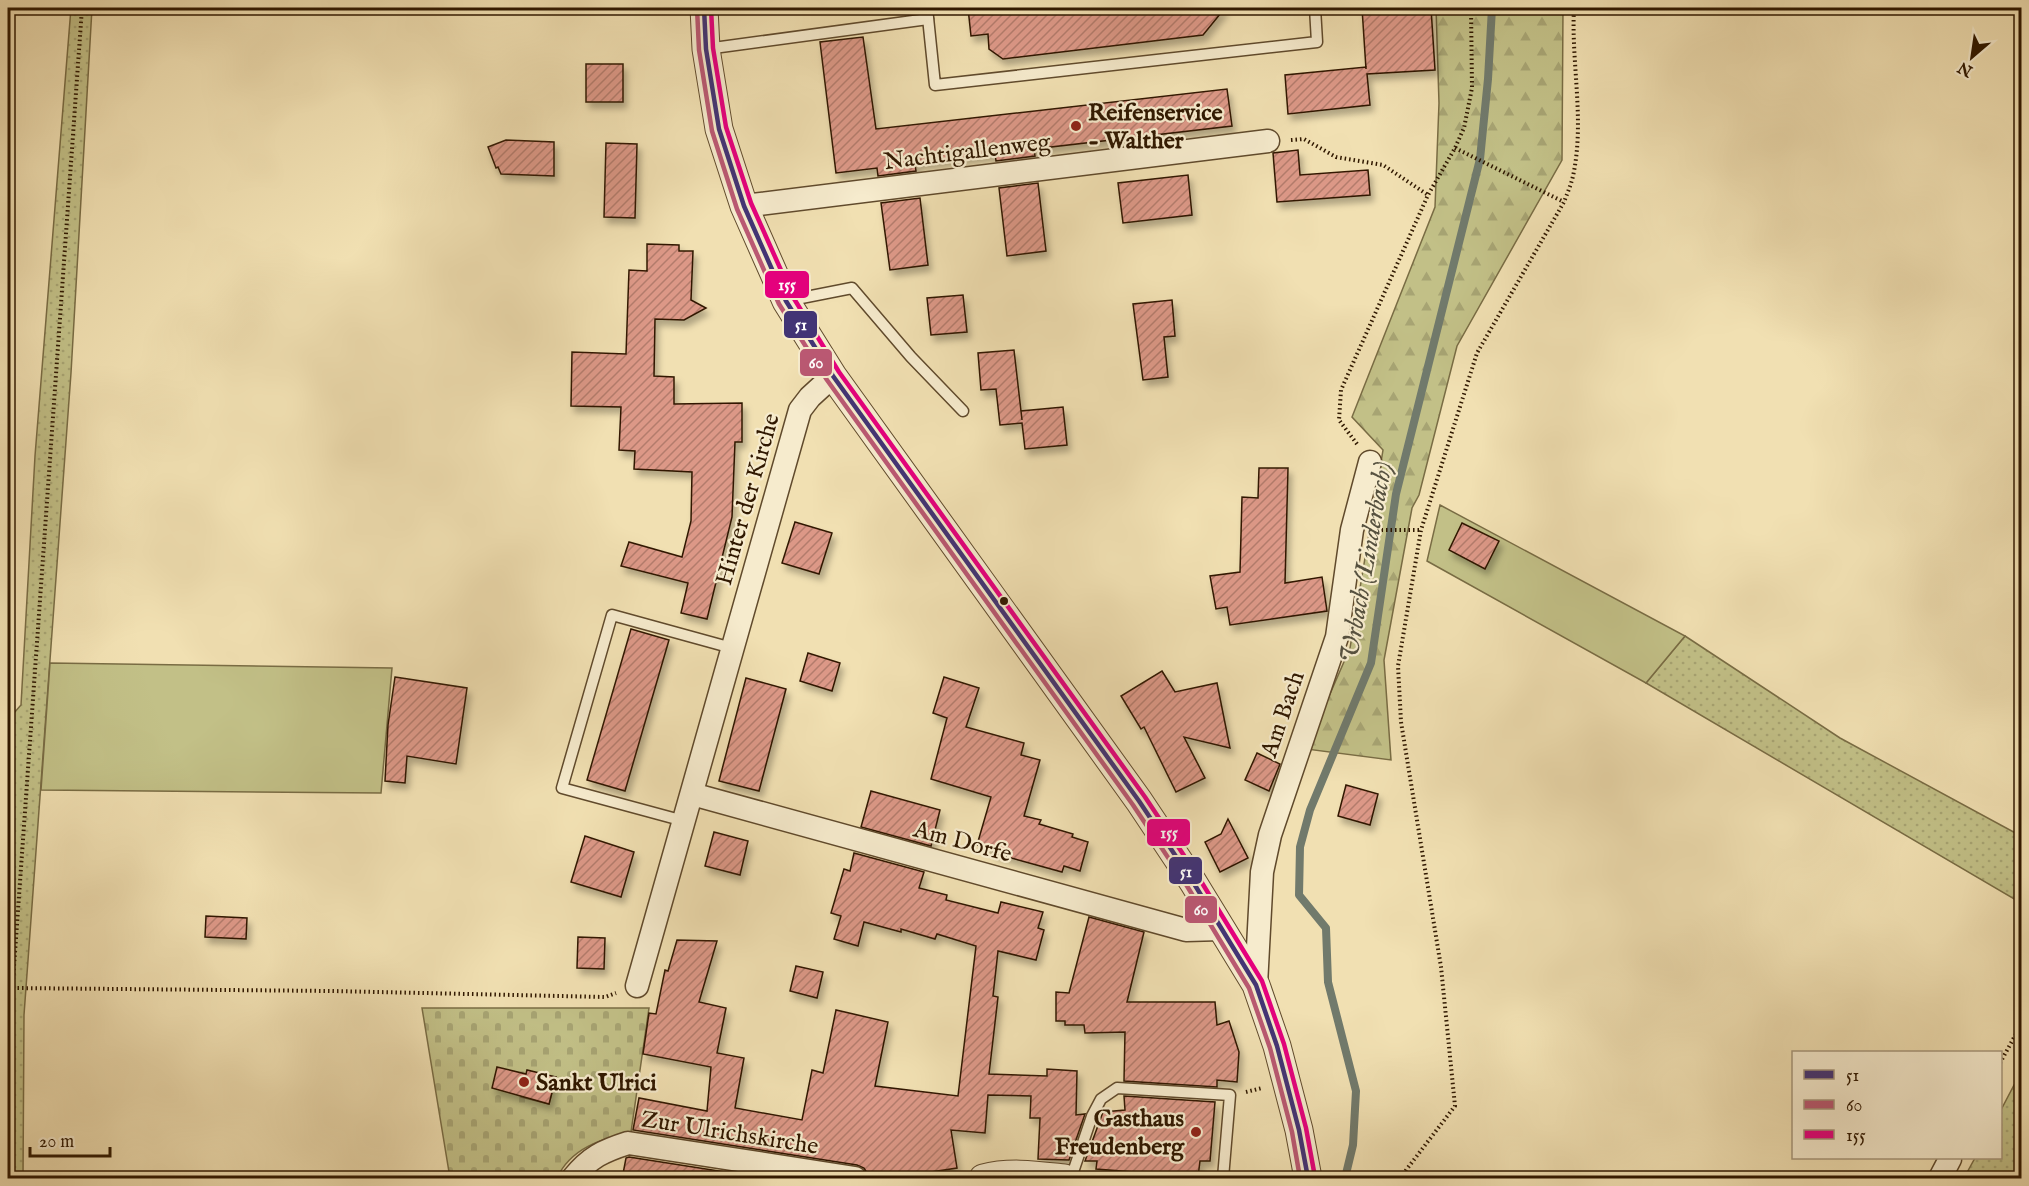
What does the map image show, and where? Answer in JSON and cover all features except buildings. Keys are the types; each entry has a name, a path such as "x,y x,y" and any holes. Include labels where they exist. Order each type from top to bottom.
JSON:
{"street":[{"path":"704,8 706,49 718,129 744,207 786,301 833,376 1139,801 1256,985 1277,1046 1299,1130 1308,1179"},
{"name":"Nachtigallenweg","path":"744,207 1268,141"},
{"name":"Hinter der Kirche","path":"637,986 800,410 810,397 833,376"},
{"name":"Am Bach","path":"1256,985 1262,872 1270,835 1279,802 1337,637 1352,530 1370,462"},
{"name":"Am Dorfe","path":"692,794 1186,930 1221,929"},
{"name":"Zur Ulrichskirche","path":"573,1179 584,1165 603,1151 628,1143 855,1179"},
{"path":"1940,1179 1950,1159"},
{"path":"983,1179 996,1175 1025,1174 1064,1179"}],"lane":[{"path":"706,49 927,13 935,85 1317,42 1315,8"},
{"path":"786,301 852,288 911,357 963,411"},
{"path":"684,821 562,788 612,615 732,648"},
{"path":"1071,1179 1096,1107 1101,1099 1117,1088 1230,1095 1223,1179"}],"path":[{"path":"8,1051 82,8"},
{"path":"1370,462 1339,420 1341,390 1428,195 1464,128 1472,88 1471,8"},
{"path":"1400,1179 1455,1106 1441,967 1401,722 1398,666 1421,530 1476,353 1564,202 1573,177 1578,132 1572,35 1574,8"},
{"path":"1268,141 1304,139 1336,157 1383,165 1428,195"},
{"path":"1455,148 1564,202"},
{"path":"1367,530 1421,530"},
{"path":"13,988 332,991 605,997 637,986"},
{"path":"2002,1061 2022,1023"},
{"path":"8,1062 10,1179"}],"green space":[{"path":"71,8 92,8 71,373 24,1015 23,1178 8,1178 8,768 13,714 21,705 35,456"},
{"path":"1436,8 1563,8 1562,160 1457,346 1419,495 1412,508 1384,660 1391,760 1306,749 1350,648 1383,450 1352,417 1435,207 1439,103"},
{"path":"1440,505 1685,636 1646,683 1427,561"},
{"path":"1685,636 1840,738 2021,836 2021,903 1646,683"},
{"path":"50,663 392,668 381,793 41,790"},
{"path":"422,1008 649,1008 631,1132 588,1146 570,1159 557,1178 450,1178","holes":["526,1074 556,1077 549,1104 521,1097"]},
{"path":"2014,1085 2021,1090 2021,1178 1964,1178 1974,1159 2002,1159 2002,1108"}],"waterway":[{"name":"Urbach (Linderbach)","path":"1345,1178 1353,1145 1356,1091 1328,982 1326,928 1299,895 1300,847 1310,810 1371,663 1396,494 1480,159 1492,8"}],"transit line":[{"name":"60","path":"697,8 699,50 712,131 737,209 779,304 827,380 1133,805 1187,886 1249,988 1270,1048 1292,1132 1300,1178"},
{"name":"51","path":"704,8 706,49 719,129 744,206 786,301 833,376 1139,801 1193,882 1256,985 1277,1046 1299,1130 1308,1178"},
{"name":"155","path":"711,8 713,48 726,127 751,203 793,297 839,372 1145,797 1199,878 1262,981 1284,1044 1306,1128 1315,1177"},
{"name":"51","path":"983,1178 1013,1174 1064,1178"}],"place":[{"name":"Reifenservice - Walther","path":"1076,126"},
{"name":"Sankt Ulrici","path":"524,1082"},
{"name":"Gasthaus Freudenberg","path":"1196,1132"}]}
